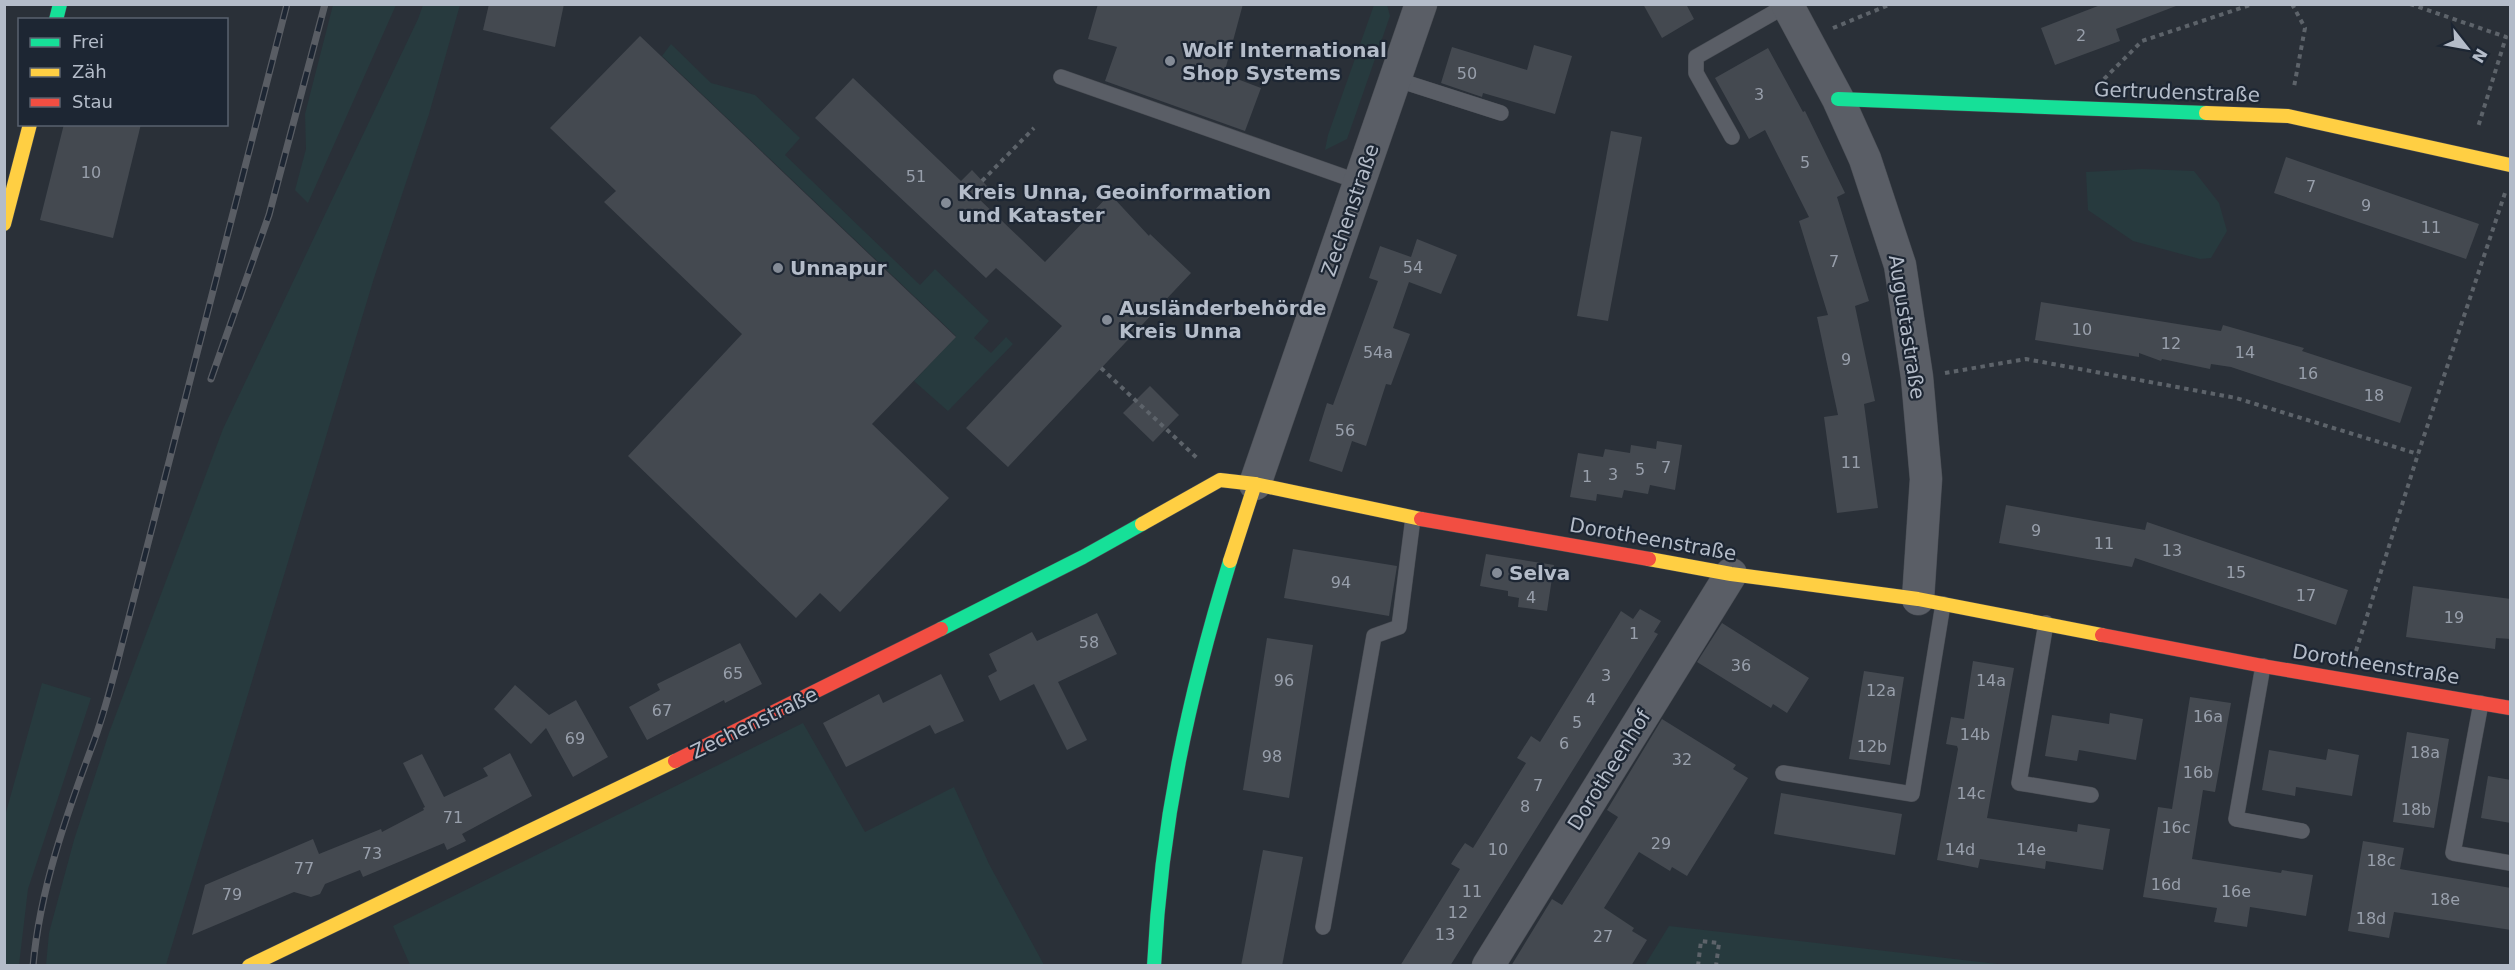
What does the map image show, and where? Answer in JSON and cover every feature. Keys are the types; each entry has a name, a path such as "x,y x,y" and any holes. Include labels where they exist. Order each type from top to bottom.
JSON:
{"street":[{"name":"Zechenstraße","path":"1154,966 1155,928 1166,825 1179,749 1206,641 1255,484 1421,4"},
{"name":"Augustastraße","path":"1787,5 1838,99 1865,159 1900,265 1917,377 1926,479 1931,601"},
{"name":"Gertrudenstraße","path":"1838,99 2288,116 2511,165"},
{"path":"4,225 29,126"},
{"name":"Zechenstraße","path":"249,966 824,689 1083,557 1220,480 1255,484"},
{"name":"Dorotheenstraße","path":"1255,484 1413,518 1731,574 1931,601 2263,666 2511,708"},
{"name":"Dorotheenhof","path":"1488,966 1731,574"}],"lane":[{"path":"1732,137 1696,74 1696,57 1787,5"},
{"path":"1061,76 1359,182"},
{"path":"1395,79 1502,113"},
{"path":"1323,927 1374,636 1399,627 1413,518"},
{"path":"1783,773 1912,794 1931,601"},
{"path":"2046,623 2019,783 2091,795"},
{"name":"Dorotheenstraße","path":"2263,666 2236,819 2302,831"},
{"name":"Dorotheenstraße","path":"2481,703 2453,853 2511,863"}],"path":[{"path":"1829,30 1891,4"},
{"path":"2076,107 2142,41 2253,4"},
{"path":"2288,116 2305,28 2292,4"},
{"path":"2410,4 2506,38 2469,155"},
{"path":"982,181 1034,128"},
{"path":"2347,680 2418,454 2507,189"},
{"path":"1917,377 2026,359 2236,398 2418,454"},
{"path":"1101,368 1172,434"},
{"path":"1698,966 1701,940 1719,943 1716,966"}],"green space":[{"path":"333,5 396,5 308,203 295,190 306,149 305,114"},
{"path":"423,5 460,5 429,114 374,278 166,965 46,965 49,933 74,840 109,733 223,429"},
{"path":"1374,5 1387,5 1390,16 1347,139 1325,150 1328,135"},
{"path":"671,44 711,83 755,95 800,138 785,155 920,285 935,269 989,321 974,338 991,353 1006,337 1013,344 948,411 914,381 956,336 662,56"},
{"path":"2142,169 2194,171 2219,203 2227,231 2211,258 2200,259 2133,241 2088,210 2086,172"},
{"path":"42,683 91,698 28,889 19,965 5,965 5,816"},
{"path":"803,723 865,832 954,787 989,864 1044,965 410,965 393,926"},
{"path":"1669,926 2006,965 1645,965"}],"building":[{"path":"489,4 564,4 555,47 483,30"},
{"name":"Wolf International Shop Systems","path":"1098,4 1243,4 1224,74 1261,88 1245,131 1105,81 1117,47 1088,39"},
{"path":"1643,4 1686,4 1694,19 1662,38"},
{"path":"2103,4 2176,4 2176,6 2116,29 2120,41 2055,65 2041,28"},
{"name":"Unnapur","path":"640,36 956,337 872,424 949,498 840,612 820,593 796,618 628,456 742,334 604,202 616,191 550,128"},
{"path":"1534,45 1572,56 1555,114 1483,93 1482,97 1441,83 1452,47 1527,70"},
{"path":"1768,48 1803,112 1805,111 1845,193 1837,197 1869,301 1855,306 1875,401 1864,404 1878,508 1837,513 1824,417 1838,415 1817,317 1828,315 1799,221 1809,217 1765,130 1749,139 1715,78"},
{"path":"853,78 961,181 972,170 988,187 978,198 1045,262 1110,194 1149,236 1150,234 1191,273 1008,467 966,428 1062,326 996,268 986,278 815,118"},
{"path":"64,126 141,126 113,238 40,220"},
{"path":"1611,131 1642,137 1608,321 1577,316"},
{"path":"2286,157 2479,224 2466,259 2274,193"},
{"path":"1417,239 1457,255 1441,294 1409,282 1393,328 1410,334 1391,385 1386,384 1366,446 1352,441 1342,472 1309,461 1327,403 1333,405 1378,281 1369,278 1380,246 1411,257"},
{"path":"2041,302 2221,331 2223,325 2304,348 2302,351 2412,387 2400,423 2231,367 2211,364 2210,369 2162,359 2161,361 2139,353 2139,357 2035,340"},
{"path":"1150,386 1179,415 1153,442 1123,413"},
{"path":"1657,441 1682,445 1675,490 1650,485 1648,494 1624,490 1622,498 1597,494 1596,501 1570,497 1578,453 1603,457 1605,449 1630,453 1631,445 1656,449"},
{"path":"2006,505 2145,530 2147,522 2348,590 2336,625 2135,558 2132,567 1999,543"},
{"path":"1293,549 1397,566 1389,616 1284,598"},
{"path":"1486,554 1554,565 1547,611 1518,607 1519,598 1508,596 1508,591 1480,586"},
{"path":"2413,586 2511,599 2511,639 2496,638 2495,649 2406,637"},
{"path":"1640,609 1661,621 1654,632 1658,634 1450,966 1400,966 1460,869 1451,864 1465,843 1473,848 1526,763 1517,758 1531,736 1540,742 1621,611 1633,619"},
{"path":"1097,613 1117,654 1058,682 1087,740 1067,750 1034,684 1000,701 988,676 997,671 989,654 1032,632 1037,641"},
{"path":"1722,623 1809,678 1787,713 1773,704 1771,708 1697,662"},
{"path":"1267,638 1313,645 1289,798 1243,790"},
{"path":"740,643 762,684 725,703 724,700 647,740 629,707 660,690 657,684"},
{"path":"1973,661 2014,668 1987,818 2077,832 2078,824 2110,829 2103,870 2046,861 2045,869 1980,859 1978,868 1937,860 1958,749 1957,746 1946,744 1951,717 1964,719"},
{"path":"1864,671 1904,677 1890,765 1849,759"},
{"path":"941,674 964,721 935,734 930,725 846,767 823,723 879,694 883,703"},
{"path":"515,685 549,715 576,700 608,757 573,777 546,728 531,744 494,709"},
{"path":"2190,697 2231,703 2215,792 2203,790 2192,859 2281,873 2282,870 2313,875 2306,916 2250,907 2247,927 2214,922 2217,908 2143,897 2158,807 2172,809"},
{"path":"2110,713 2143,719 2136,760 2079,750 2077,761 2045,756 2052,715 2109,724"},
{"path":"1662,719 1736,765 1733,769 1748,778 1687,876 1672,867 1670,871 1639,852 1604,908 1634,928 1632,931 1647,940 1631,966 1511,966 1552,899 1562,905 1618,817 1607,810"},
{"path":"2407,732 2449,739 2434,828 2393,822"},
{"path":"2328,749 2359,755 2352,796 2296,787 2295,796 2262,790 2269,750 2326,760"},
{"path":"510,753 532,796 462,834 466,841 447,850 444,843 363,877 360,870 325,884 320,894 311,897 294,892 192,935 205,885 313,839 319,854 381,829 382,832 424,810 425,807 403,763 422,754 444,797 488,776 483,768"},
{"path":"2488,776 2511,780 2511,823 2481,818"},
{"path":"1781,793 1902,814 1895,855 1774,834"},
{"path":"2363,841 2404,848 2400,869 2511,888 2511,930 2394,912 2389,938 2348,931"},
{"path":"1263,850 1303,857 1282,966 1241,966"}],"railway":[{"path":"33,966 48,880 112,683 287,4"},
{"path":"211,379 269,215 325,4"}],"traffic: fast":[{"path":"56,18 60,4"},
{"path":"1838,99 2206,113"},
{"path":"941,629 1083,557 1142,524"},
{"path":"1154,966 1163,862 1179,761 1201,662 1230,561"}],"traffic: slow":[{"path":"2206,113 2288,116 2510,165"},
{"path":"4,224 29,126"},
{"path":"1142,524 1220,480 1255,484 1421,519"},
{"path":"1230,561 1255,484"},
{"path":"1649,559 1731,574 1918,599 2102,635"},
{"path":"249,966 675,761"}],"traffic: jam":[{"path":"1421,519 1649,559"},
{"path":"675,761 941,629"},
{"path":"2102,635 2263,666 2510,708"}],"place":[{"name":"Wolf International Shop Systems","path":"1170,61"},
{"name":"Kreis Unna, Geoinformation und Kataster","path":"946,203"},
{"name":"Unnapur","path":"778,268"},
{"name":"Ausländerbehörde Kreis Unna","path":"1107,320"},
{"name":"Selva","path":"1497,573"}]}
